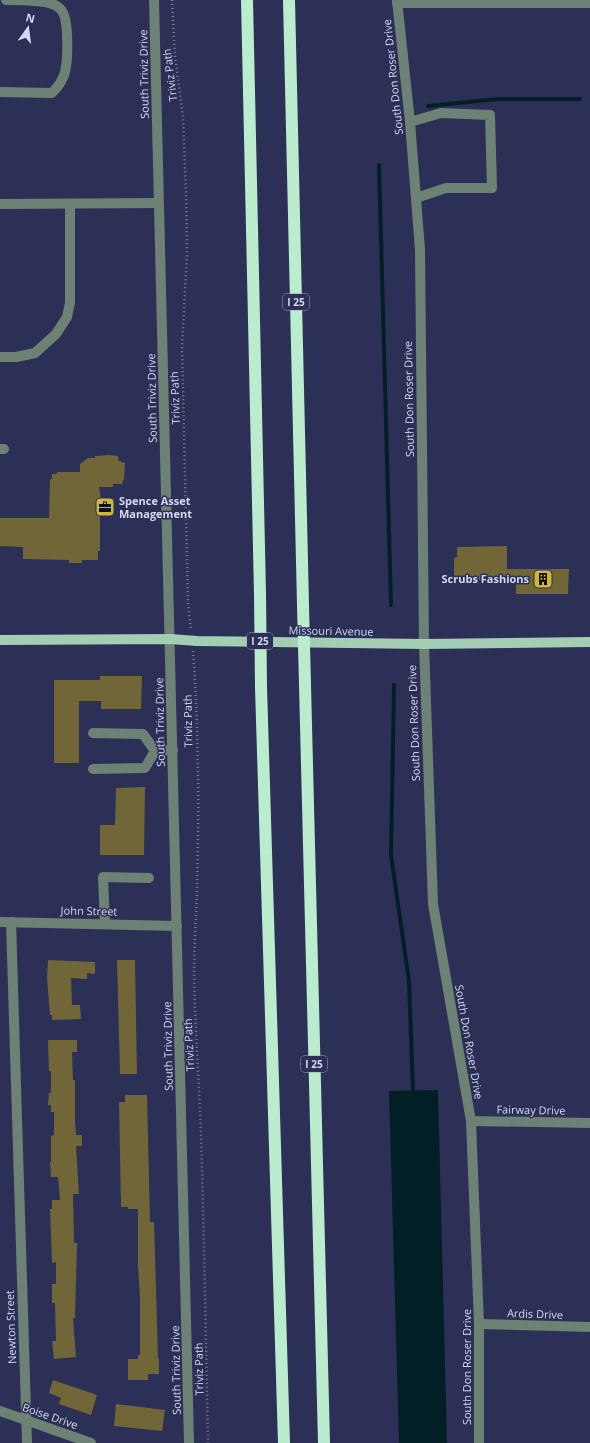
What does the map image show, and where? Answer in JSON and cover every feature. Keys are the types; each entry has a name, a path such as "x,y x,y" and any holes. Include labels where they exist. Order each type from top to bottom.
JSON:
{"highway":[{"name":"I 25","path":"248,0 261,687 284,1443"},
{"name":"I 25","path":"288,0 324,1443"},
{"path":"280,1443 282,1389"}],"main road":[{"name":"Missouri Avenue","path":"0,640 170,639 192,641 424,644 590,642"}],"street":[{"path":"0,92 52,92 61,82 65,72 68,48 65,18 62,11 46,1 6,0"},
{"name":"South Triviz Drive","path":"154,0 189,1443"},
{"path":"397,2 590,3"},
{"name":"South Don Roser Drive","path":"397,2 410,122 420,250 424,644 433,904 471,1121 479,1324 479,1443"},
{"path":"410,122 441,113 490,115 492,188 446,188 416,198"},
{"path":"0,204 159,203"},
{"path":"0,357 16,357 35,353 56,334 67,317 70,303 70,204"},
{"path":"93,733 144,734 155,751"},
{"path":"155,751 173,750"},
{"path":"93,769 145,768 155,751"},
{"path":"105,924 104,877 149,878"},
{"name":"John Street","path":"0,922 177,926"},
{"name":"Newton Street","path":"11,922 27,1443"},
{"name":"Fairway Drive","path":"471,1121 590,1123"},
{"name":"Ardis Drive","path":"479,1324 590,1327"},
{"name":"Boise Drive","path":"0,1411 91,1443"}],"path":[{"name":"Triviz Path","path":"172,0 175,56 183,117 186,193 187,253 182,347 188,603 196,690 198,783 197,890 194,951 195,1015 199,1082 208,1443"}],"water":[{"path":"438,1090 447,1443 399,1443 389,1091"}],"building":[{"path":"110,455 118,456 119,461 125,463 124,480 122,484 113,484 113,487 99,487 102,507 100,517 100,551 98,551 98,560 82,560 82,563 69,563 69,560 23,559 23,547 0,546 0,518 49,518 50,480 52,479 52,474 57,474 57,472 80,472 80,464 88,458"},
{"path":"507,546 507,569 569,569 568,594 516,594 516,580 454,580 454,558 457,557 457,547"},
{"path":"100,676 142,676 141,709 101,709 101,701 79,701 79,763 54,763 54,680 100,680"},
{"path":"145,787 144,855 100,855 100,825 115,825 116,788"},
{"path":"48,960 95,962 95,974 87,973 87,979 71,978 72,1005 80,1005 81,1019 52,1020 52,1015 50,1015 47,978"},
{"path":"117,960 135,960 137,1074 120,1074"},
{"path":"48,1040 77,1040 77,1052 72,1052 73,1080 75,1080 75,1121 76,1135 82,1135 82,1146 76,1146 79,1194 73,1194 74,1243 77,1243 75,1318 73,1318 76,1357 54,1359 52,1341 56,1341 55,1303 52,1303 52,1284 56,1284 56,1262 52,1263 50,1209 52,1209 52,1200 60,1200 58,1177 51,1177 51,1136 54,1135 54,1112 51,1112 51,1105 48,1105 49,1093 51,1093 51,1071 49,1071"},
{"path":"125,1095 147,1095 150,1222 154,1222 159,1358 159,1374 148,1374 148,1380 128,1380 128,1359 138,1359 138,1355 140,1355 140,1298 138,1265 138,1209 121,1207 119,1102 125,1102"},
{"path":"53,1380 97,1395 91,1415 59,1404 61,1398 49,1393"},
{"path":"116,1404 165,1410 162,1431 114,1426"}],"waterway":[{"path":"428,106 498,99 580,99"},
{"path":"379,165 391,605"},
{"path":"394,685 391,855 409,981 413,1090"}],"place":[{"name":"Spence Asset Management","path":"105,507"},
{"name":"Scrubs Fashions","path":"543,579"}]}
